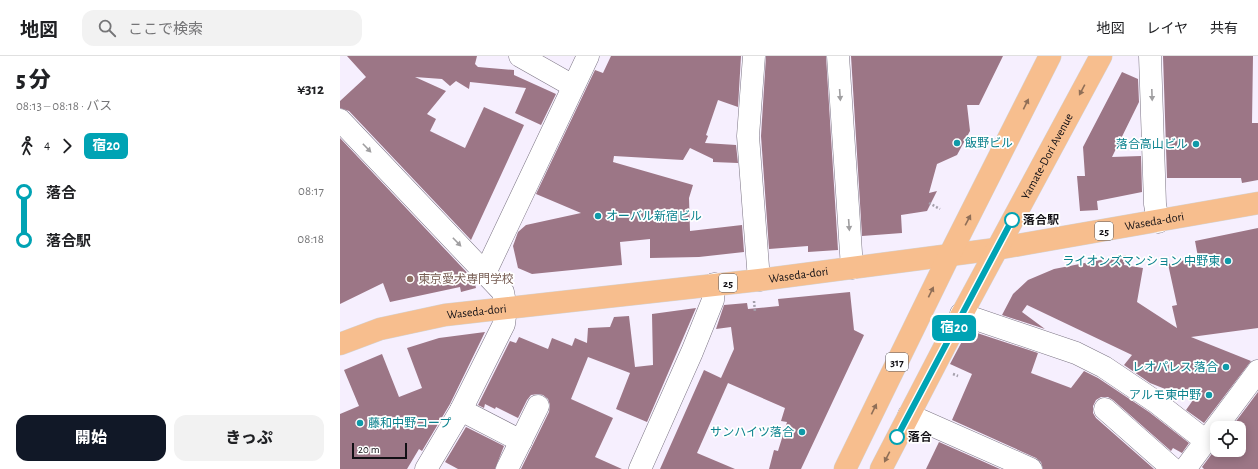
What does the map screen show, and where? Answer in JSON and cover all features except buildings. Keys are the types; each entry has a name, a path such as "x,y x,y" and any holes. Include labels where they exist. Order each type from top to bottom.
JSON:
{"main road":[{"name":"317","path":"845,469 950,254 1050,56"},
{"name":"Yamate-Dori Avenue","path":"881,469 996,249 1101,56"},
{"name":"Waseda-dori","path":"340,344 380,328 416,320 714,284 756,288 852,268 996,249 1158,222 1258,203"}],"street":[{"path":"520,56 573,86"},
{"path":"485,273 588,56"},
{"path":"754,56 748,136 756,288"},
{"path":"838,56 852,268"},
{"path":"1150,56 1155,204 1158,222"},
{"path":"340,120 503,292 506,308 504,324 434,467"},
{"path":"640,469 692,352 713,300 714,284"},
{"path":"962,314 1076,353 1104,367 1124,380 1206,441"},
{"path":"1185,469 1206,441 1250,395 1258,371"},
{"path":"507,469 538,406"},
{"path":"1105,409 1173,469"},
{"path":"461,410 521,441"},
{"path":"909,415 1031,469"}],"path":[{"path":"929,203 940,208"},
{"path":"755,312 756,288"}],"bus line":[{"name":"宿20","path":"897,437 1012,220"}],"place":[{"name":"飯野ビル","path":"957,143"},
{"name":"落合高山ビル","path":"1196,144"},
{"name":"オーバル新宿ビル","path":"598,216"},
{"name":"落合駅","path":"1012,220"},
{"name":"ライオンズマンション 中野東","path":"1228,261"},
{"name":"東京愛犬専門学校","path":"410,279"},
{"name":"レオパレス 落合","path":"1226,367"},
{"name":"アルモ東中野","path":"1209,395"},
{"name":"藤和中野コープ","path":"360,423"},
{"name":"サンハイツ落合","path":"802,432"},
{"name":"落合","path":"897,437"}]}
